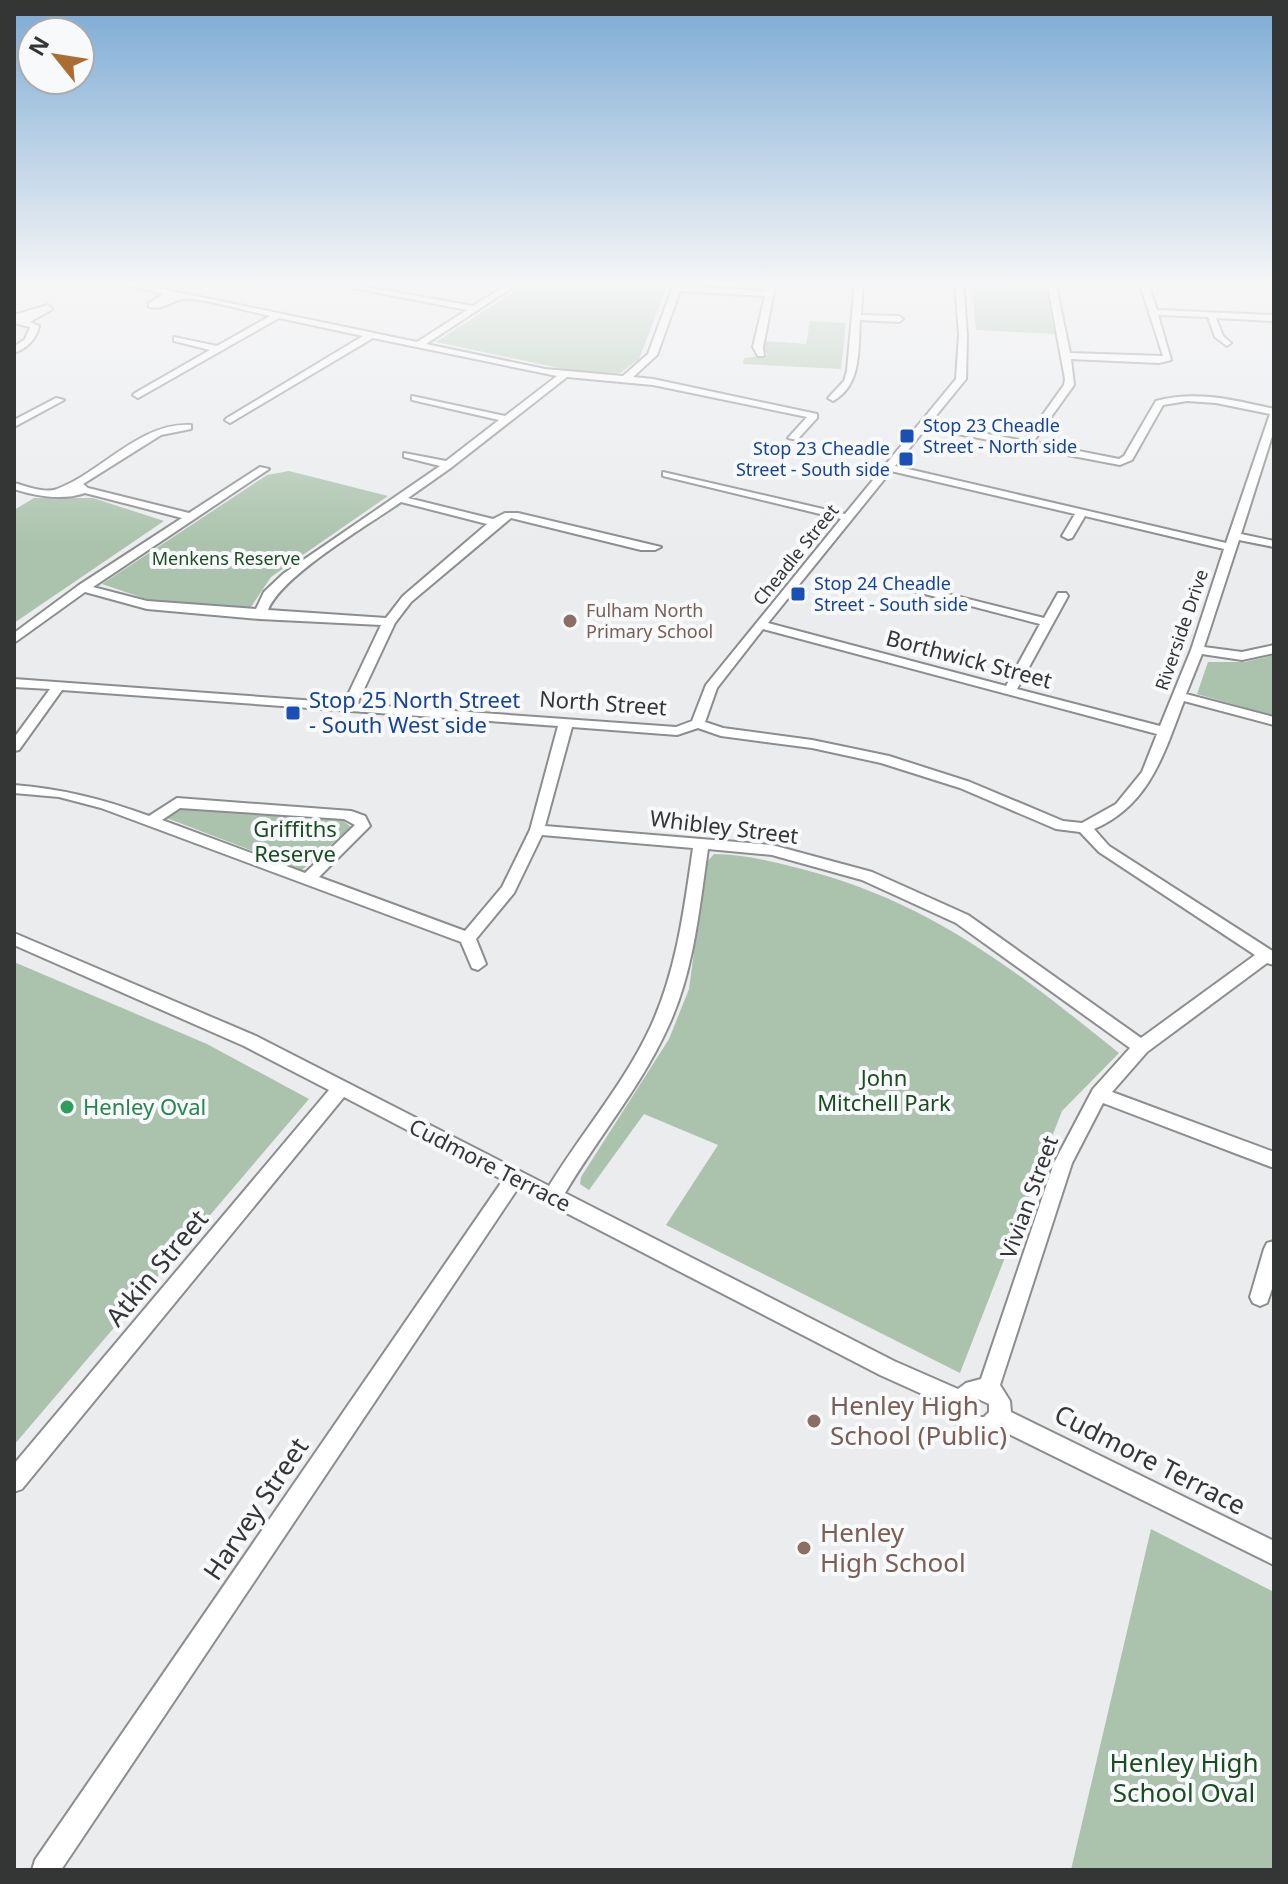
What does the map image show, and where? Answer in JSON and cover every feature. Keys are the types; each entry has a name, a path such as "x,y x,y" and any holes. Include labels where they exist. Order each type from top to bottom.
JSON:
{"street":[{"path":"138,395 183,369"},
{"path":"230,420 315,369"},
{"path":"533,369 564,375 627,378 814,416 793,438"},
{"path":"627,378 637,369"},
{"path":"833,398 848,382 852,369"},
{"name":"Cheadle Street","path":"698,724 711,688 925,425 961,379 963,369"},
{"path":"1026,445 1069,385 1068,369"},
{"path":"260,615 268,595 287,576 448,465 564,375"},
{"path":"415,398 507,419"},
{"path":"925,425 1120,462 1128,458 1159,403 1182,399 1213,400 1274,414"},
{"path":"14,424 59,400"},
{"name":"Riverside Drive","path":"1084,828 1121,807 1149,773 1197,650 1274,414"},
{"path":"14,486 37,493 74,495 79,487 158,433 187,427"},
{"path":"408,455 448,465"},
{"path":"891,468 1231,542 1274,544"},
{"path":"14,639 83,588 264,469"},
{"path":"667,474 849,518"},
{"path":"79,487 190,517"},
{"path":"400,499 495,523"},
{"path":"1068,536 1082,512"},
{"path":"349,707 389,622 407,599 495,523 509,515 641,547 655,547"},
{"path":"900,586 1046,622"},
{"path":"83,588 138,604 389,622"},
{"path":"1009,691 1062,596"},
{"name":"Borthwick Street","path":"762,625 1166,732"},
{"path":"1197,650 1242,656 1274,649"},
{"name":"North Street","path":"14,683 677,731 698,724 721,732 812,744 884,759 965,785 1061,826 1084,828"},
{"path":"14,747 58,687"},
{"path":"1179,696 1274,721"},
{"path":"468,938 509,889 537,830 566,723"},
{"path":"14,789 59,793 106,805 468,938 478,964"},
{"path":"151,821 177,803 346,814 360,819 363,826 308,879"},
{"path":"1084,828 1104,849 1270,957"},
{"name":"Whibley Street","path":"537,830 772,850 854,872 911,894 962,919 1141,1047"},
{"path":"552,1198 630,1078 670,1004 681,966 701,844"},
{"name":"Cudmore Terrace","path":"14,939 185,1010 514,1179 709,1274 887,1368 961,1401"},
{"name":"Vivian Street","path":"987,1391 1063,1163 1099,1094 1141,1047 1270,957"},
{"name":"Atkin Street","path":"14,1481 340,1089"},
{"path":"1099,1094 1274,1160"},
{"name":"Harvey Street","path":"45,1870 514,1179"},
{"path":"1260,1297 1274,1249"},
{"path":"977,1389 987,1391 999,1401 1000,1418 990,1426 974,1425 963,1414 961,1401 968,1392 977,1389"},
{"name":"Cudmore Terrace","path":"1000,1418 1274,1553"}],"green space":[{"path":"563,369 626,369 620,373"},
{"name":"Menkens Reserve","path":"289,471 388,496 271,577 249,610 149,600 102,584 267,475"},
{"path":"34,498 93,498 164,521 14,623 14,510"},
{"path":"1274,655 1274,716 1197,694 1208,662 1245,662"},
{"name":"Griffiths Reserve","path":"188,807 342,820 351,827 302,870 164,817 172,810"},
{"name":"John Mitchell Park","path":"714,854 767,860 845,882 930,919 1007,967 1119,1053 1062,1111 960,1373 666,1225 718,1145 644,1114 589,1190 580,1184 581,1177 669,1039 689,989 706,863"},
{"path":"14,962 207,1044 309,1099 14,1445"},
{"name":"Henley High School Oval","path":"1151,1529 1274,1592 1274,1870 1071,1870"}],"place":[{"name":"Stop 23 Cheadle Street - North side","path":"907,436"},
{"name":"Stop 23 Cheadle Street - South side","path":"906,459"},
{"name":"Stop 24 Cheadle Street - South side","path":"798,594"},
{"name":"Fulham North Primary School","path":"570,621"},
{"name":"Stop 25 North Street - South West side","path":"293,713"},
{"name":"Henley Oval","path":"67,1107"},
{"name":"Henley High School (Public)","path":"814,1421"},
{"name":"Henley High School","path":"804,1548"}]}
